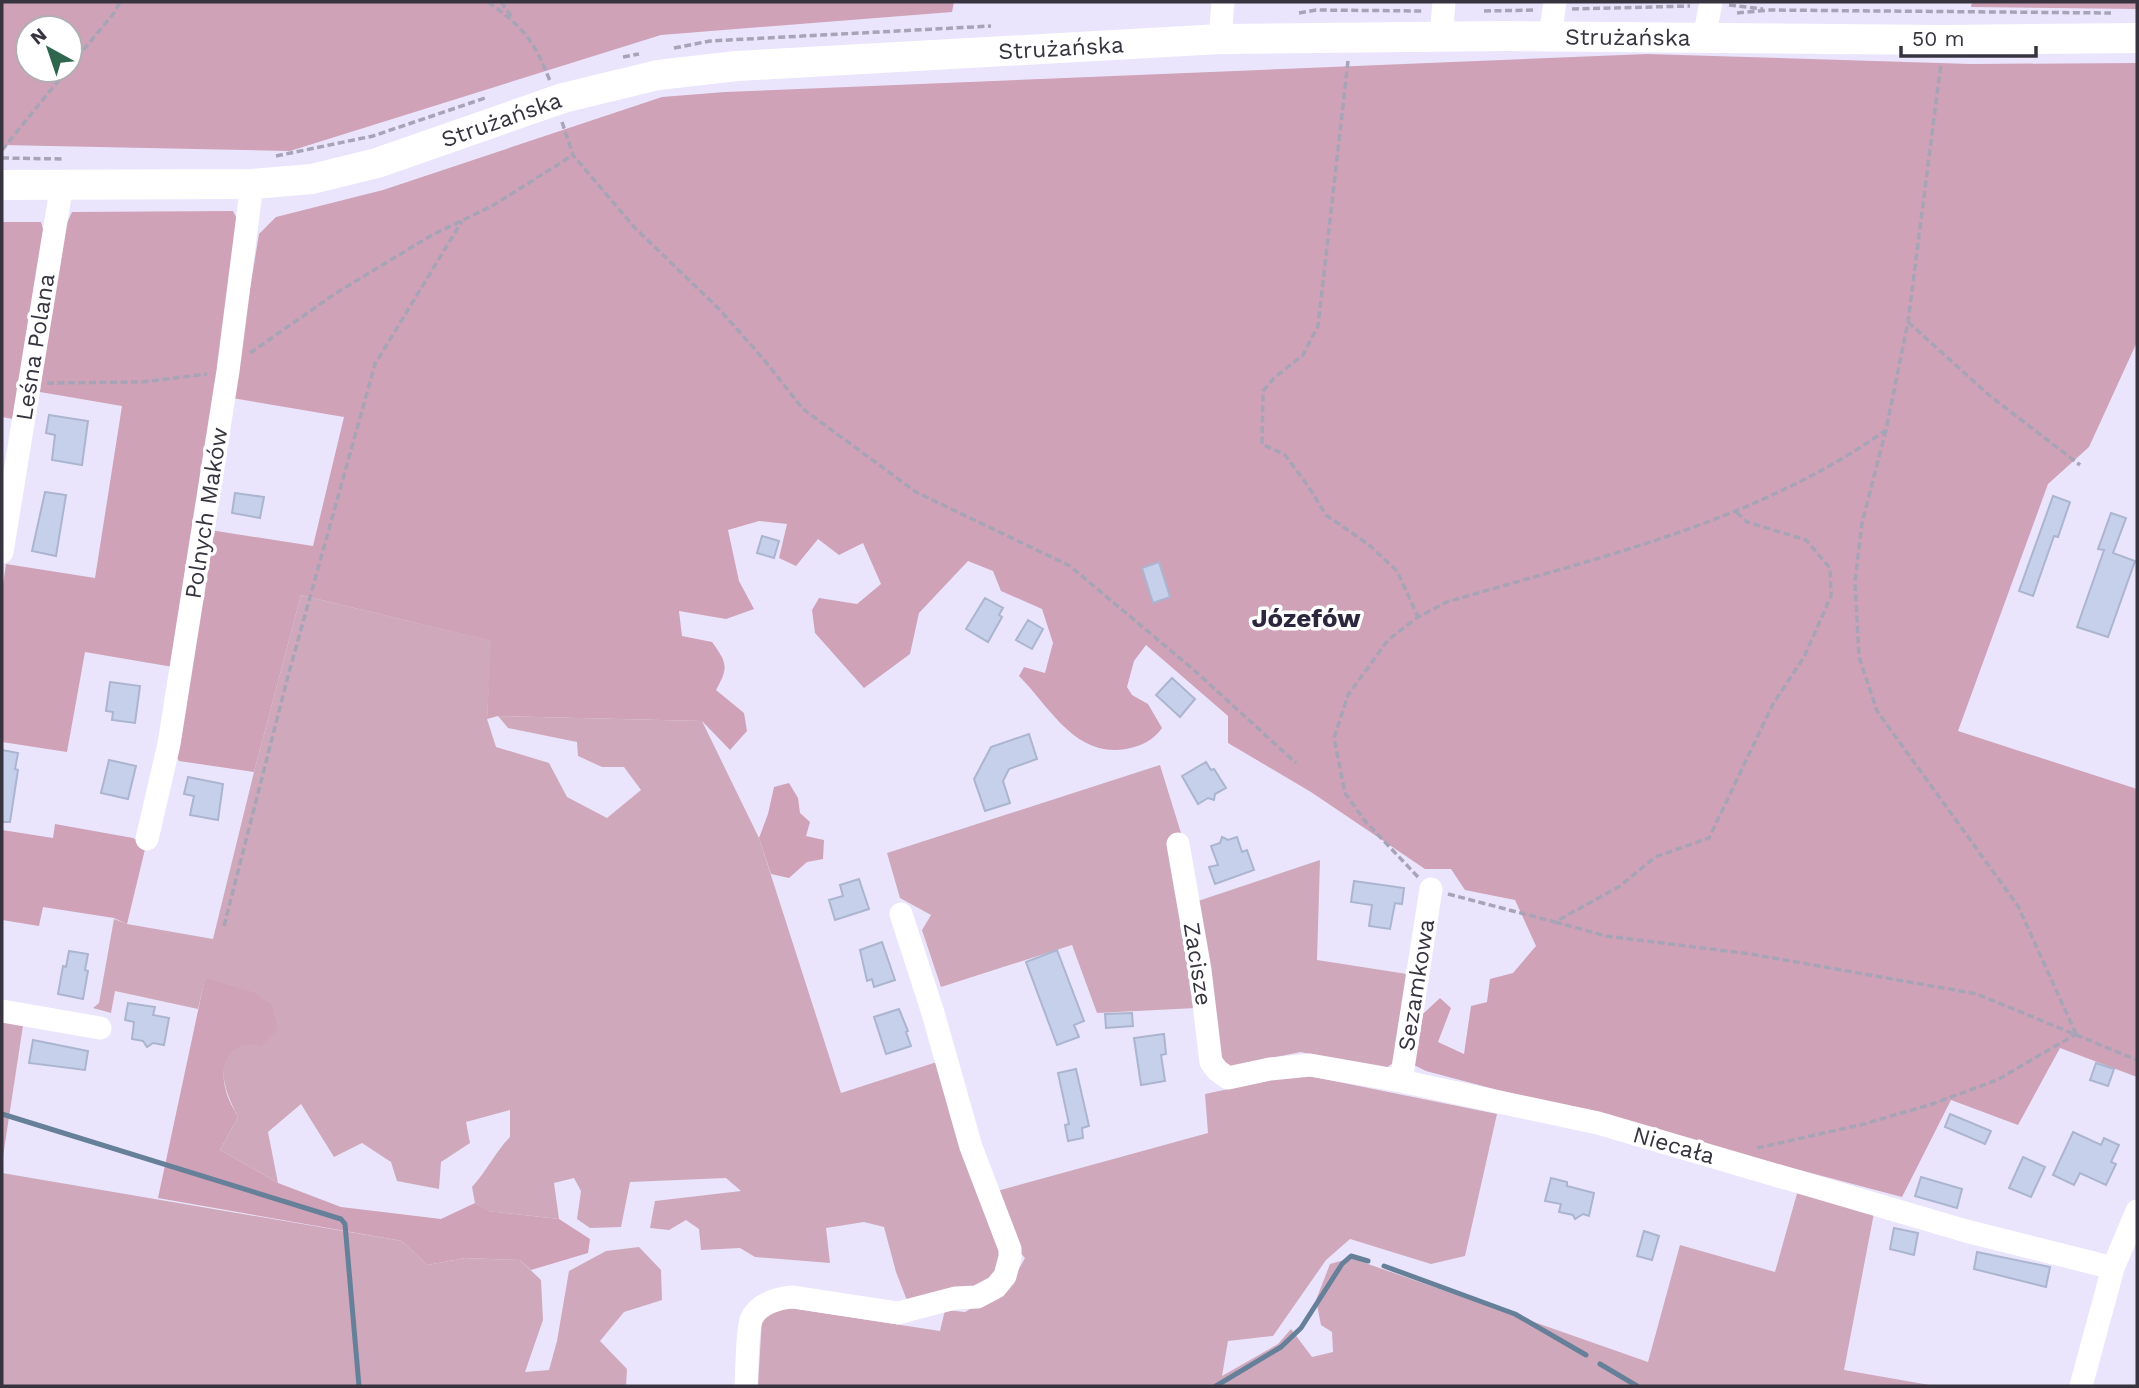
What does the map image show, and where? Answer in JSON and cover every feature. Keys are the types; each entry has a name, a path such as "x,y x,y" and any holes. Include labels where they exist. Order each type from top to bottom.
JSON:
{"main road":[{"name":"Strużańska","path":"2,185 252,184 312,178 377,163 555,100 658,75 737,66 1220,38 1443,17 1553,16 1704,38 1944,40 2131,25"}],"street":[{"path":"1220,38 1223,2"},
{"path":"1704,38 1711,4"},
{"name":"Leśna Polana","path":"2,552 62,184"},
{"name":"Polnych Maków","path":"148,839 169,744 228,371 252,184"},
{"name":"Zacisze","path":"1178,844 1200,970 1211,1062 1228,1078"},
{"name":"Sezamkowa","path":"1401,1081 1431,890"},
{"path":"746,1386 751,1319 761,1307 782,1297 898,1313 909,1312 955,1298 977,1297 996,1287 1005,1276 1010,1250 971,1147 933,1013 901,914"},
{"path":"2,1012 100,1028"},
{"name":"Niecała","path":"1228,1078 1270,1069 1310,1065 1401,1081 1598,1123 1966,1231 2113,1268"},
{"path":"2081,1386 2113,1268 2137,1211"}],"path":[{"path":"84,50 120,2"},
{"path":"488,2 515,21"},
{"path":"501,2 534,44 549,79 573,155 635,228 720,310 803,409 916,492 1070,566 1195,671 1296,763"},
{"path":"1484,11 1553,16 1711,4 1770,10 2131,25"},
{"path":"1292,15 1316,10 1443,17"},
{"path":"1944,40 1908,322 1886,430 1863,523 1855,582 1858,657 1877,711 2018,906 2076,1034"},
{"path":"1349,51 1318,326 1303,355 1274,378 1264,391 1262,444 1284,455 1308,486 1325,515 1368,544 1396,571 1418,617"},
{"path":"2,150 56,84"},
{"path":"29,383 142,382 228,371 335,293 432,235 492,206 573,155"},
{"path":"224,926 288,676 375,364 462,221"},
{"path":"1908,322 1990,396 2080,465"},
{"path":"1886,430 1851,454 1735,511 1641,544 1447,602 1418,617 1388,640 1348,695 1334,738 1345,793 1365,821 1431,890 1606,936 1751,954 1977,994 2137,1060"},
{"path":"1555,922 1620,886 1655,857 1709,838 1773,705 1804,657 1832,596 1830,568 1806,540 1747,522 1735,511"},
{"path":"1738,1164 1759,1147 1864,1124 1932,1104 1997,1080 2076,1034"}],"shaded area":[{"path":"2,2 954,2 952,12 661,35 290,151 2,145"},
{"path":"1972,2 2137,2 2137,9 1971,7"},
{"path":"1647,54 1971,64 2137,63 2137,342 2089,447 2048,484 1958,731 2137,789 2137,1077 2060,1048 2018,1125 1951,1100 1902,1197 1426,1071 1402,1059 1410,1026 1440,998 1451,1008 1438,1042 1464,1054 1471,1006 1487,1002 1490,979 1513,973 1536,946 1515,900 1465,890 1451,869 1425,869 1311,792 1228,743 1228,716 1146,645 1134,661 1127,687 1132,695 1148,704 1162,728 1146,742 1126,749 1108,750 1092,746 1078,738 1053,715 1019,676 1024,667 1045,673 1053,643 1042,609 1001,591 993,571 968,561 919,613 910,654 864,688 815,633 812,610 819,598 857,604 881,584 863,543 839,555 818,539 796,566 779,558 787,524 759,521 728,530 739,581 754,609 726,619 679,611 682,636 712,642 717,649 725,665 716,690 744,713 747,731 730,750 702,721 498,716 487,719 491,641 301,595 254,772 179,761 174,753 210,530 313,546 344,417 232,398 259,234 276,217 383,190 662,97 725,92"},
{"path":"233,211 243,231 173,667 85,652 67,752 2,742 2,592 6,564 95,578 122,406 34,391 60,238 72,212"},
{"path":"2,222 41,222 44,233 13,419 2,417"},
{"path":"301,595 492,641 487,719 496,747 549,763 567,797 607,818 641,790 624,767 602,767 578,756 577,742 508,728 498,716 702,721 759,838 841,1093 940,1061 1003,1258 993,1280 970,1292 908,1303 896,1272 884,1227 864,1222 826,1228 830,1263 755,1257 740,1248 701,1250 699,1229 686,1220 669,1230 650,1228 655,1201 741,1191 726,1178 630,1182 621,1227 590,1228 577,1219 581,1191 574,1178 554,1183 559,1219 487,1211 475,1203 472,1187 510,1137 510,1110 466,1122 470,1143 441,1162 439,1189 397,1181 391,1162 362,1143 334,1157 301,1104 268,1132 278,1183 220,1150 238,1117 223,1075 226,1058 231,1050 247,1042 205,979 198,1009 115,991 111,1013 93,1008 99,1003 114,919 127,924 213,939"},
{"path":"1160,765 1181,833 1169,838 1196,1008 1097,1013 1072,945 941,987 922,930 931,915 900,898 887,853"},
{"path":"789,783 798,798 800,813 810,822 806,836 824,840 823,859 807,862 789,878 771,874 759,838 774,787"},
{"path":"55,824 133,838 146,845 127,924 114,918 43,907 39,926 2,920 2,830 53,838"},
{"path":"1320,860 1317,960 1407,974 1393,1063 1382,1071 1301,1052 1227,1067 1217,1058 1198,901"},
{"path":"205,978 253,992 272,1005 278,1029 261,1046 241,1046 234,1050 225,1063 224,1081 228,1098 238,1117 220,1150 278,1183 341,1207 441,1219 475,1203 488,1211 559,1219 590,1239 588,1253 531,1270 520,1260 465,1258 427,1265 402,1241 158,1198"},
{"path":"2,1016 24,1019 2,1163"},
{"path":"1299,1074 1497,1114 1465,1256 1431,1264 1350,1239 1326,1260 1273,1336 1228,1341 1222,1376 1278,1344 1291,1329 1312,1357 1333,1352 1332,1332 1321,1325 1316,1300 1330,1264 1351,1258 1648,1362 1680,1245 1775,1272 1798,1190 1874,1213 1844,1370 1935,1386 758,1386 762,1318 777,1306 940,1331 945,1310 965,1312 1010,1285 1025,1258 1017,1249 997,1191 1208,1133 1205,1094"},
{"path":"2,1173 402,1241 427,1265 465,1258 520,1260 541,1280 543,1320 525,1372 549,1370 569,1271 606,1251 639,1247 661,1270 662,1300 624,1312 600,1341 627,1369 626,1386 2,1386"}],"building":[{"path":"49,415 88,421 82,465 52,460 55,435 46,433"},
{"path":"45,492 66,495 56,556 32,551"},
{"path":"235,493 264,497 260,518 232,513"},
{"path":"2053,496 2070,502 2058,537 2054,536 2033,596 2019,591"},
{"path":"2111,513 2126,518 2113,553 2135,561 2108,637 2077,627 2104,550 2098,549"},
{"path":"762,536 779,541 774,558 757,553"},
{"path":"1159,562 1170,597 1153,603 1142,568"},
{"path":"985,598 1003,608 999,615 1002,617 988,642 966,629"},
{"path":"1028,620 1043,629 1032,649 1016,640"},
{"path":"1172,678 1195,699 1180,717 1156,695"},
{"path":"110,682 140,686 135,723 112,720 113,712 106,711"},
{"path":"1029,734 1037,759 1009,769 1003,781 1010,803 985,811 974,779 991,747"},
{"path":"2,750 18,753 10,822 2,822"},
{"path":"109,760 136,766 128,799 101,793"},
{"path":"1206,762 1226,788 1215,794 1214,800 1208,798 1198,804 1182,776"},
{"path":"188,777 223,784 218,820 190,815 194,796 184,794"},
{"path":"1222,837 1228,840 1237,837 1242,852 1247,850 1254,870 1215,884 1209,867 1218,865 1211,846 1220,843"},
{"path":"859,879 869,909 835,920 829,900 843,896 840,885"},
{"path":"1354,881 1404,888 1402,904 1395,903 1390,929 1369,926 1372,905 1351,902"},
{"path":"882,942 895,980 874,987 872,979 867,981 860,950"},
{"path":"1057,950 1084,1021 1074,1025 1079,1037 1057,1045 1026,962"},
{"path":"69,951 88,954 83,999 58,994"},
{"path":"128,1003 155,1007 153,1015 169,1018 164,1045 153,1043 147,1047 143,1041 132,1039 134,1022 125,1020"},
{"path":"899,1009 911,1046 886,1054 874,1017"},
{"path":"1132,1013 1133,1026 1106,1028 1105,1014"},
{"path":"1164,1034 1166,1054 1161,1055 1165,1081 1141,1085 1134,1038"},
{"path":"33,1040 88,1051 85,1070 29,1063"},
{"path":"2096,1063 2114,1069 2108,1086 2090,1080"},
{"path":"1076,1069 1089,1126 1082,1128 1083,1138 1068,1141 1065,1125 1069,1124 1058,1073"},
{"path":"1950,1114 1991,1131 1985,1144 1945,1127"},
{"path":"2073,1132 2101,1145 2104,1138 2119,1145 2111,1162 2116,1164 2106,1185 2080,1173 2074,1185 2053,1175"},
{"path":"2023,1157 2045,1167 2031,1197 2009,1188"},
{"path":"1921,1177 1962,1189 1957,1208 1915,1196"},
{"path":"1551,1178 1567,1182 1567,1186 1594,1193 1589,1216 1583,1214 1575,1219 1573,1215 1559,1212 1561,1204 1545,1201"},
{"path":"1894,1228 1918,1233 1914,1255 1890,1249"},
{"path":"1644,1231 1659,1236 1652,1260 1637,1256"},
{"path":"1977,1252 2050,1267 2046,1287 1974,1269"}],"waterway":[{"path":"2,1114 341,1219 345,1224 359,1386"},
{"path":"1216,1386 1281,1347 1301,1328 1342,1264 1351,1256 1368,1261"},
{"path":"1384,1266 1515,1314 1586,1355"},
{"path":"1600,1364 1637,1386"}],"district":[{"name":"Józefów","path":"1306,618"}]}
